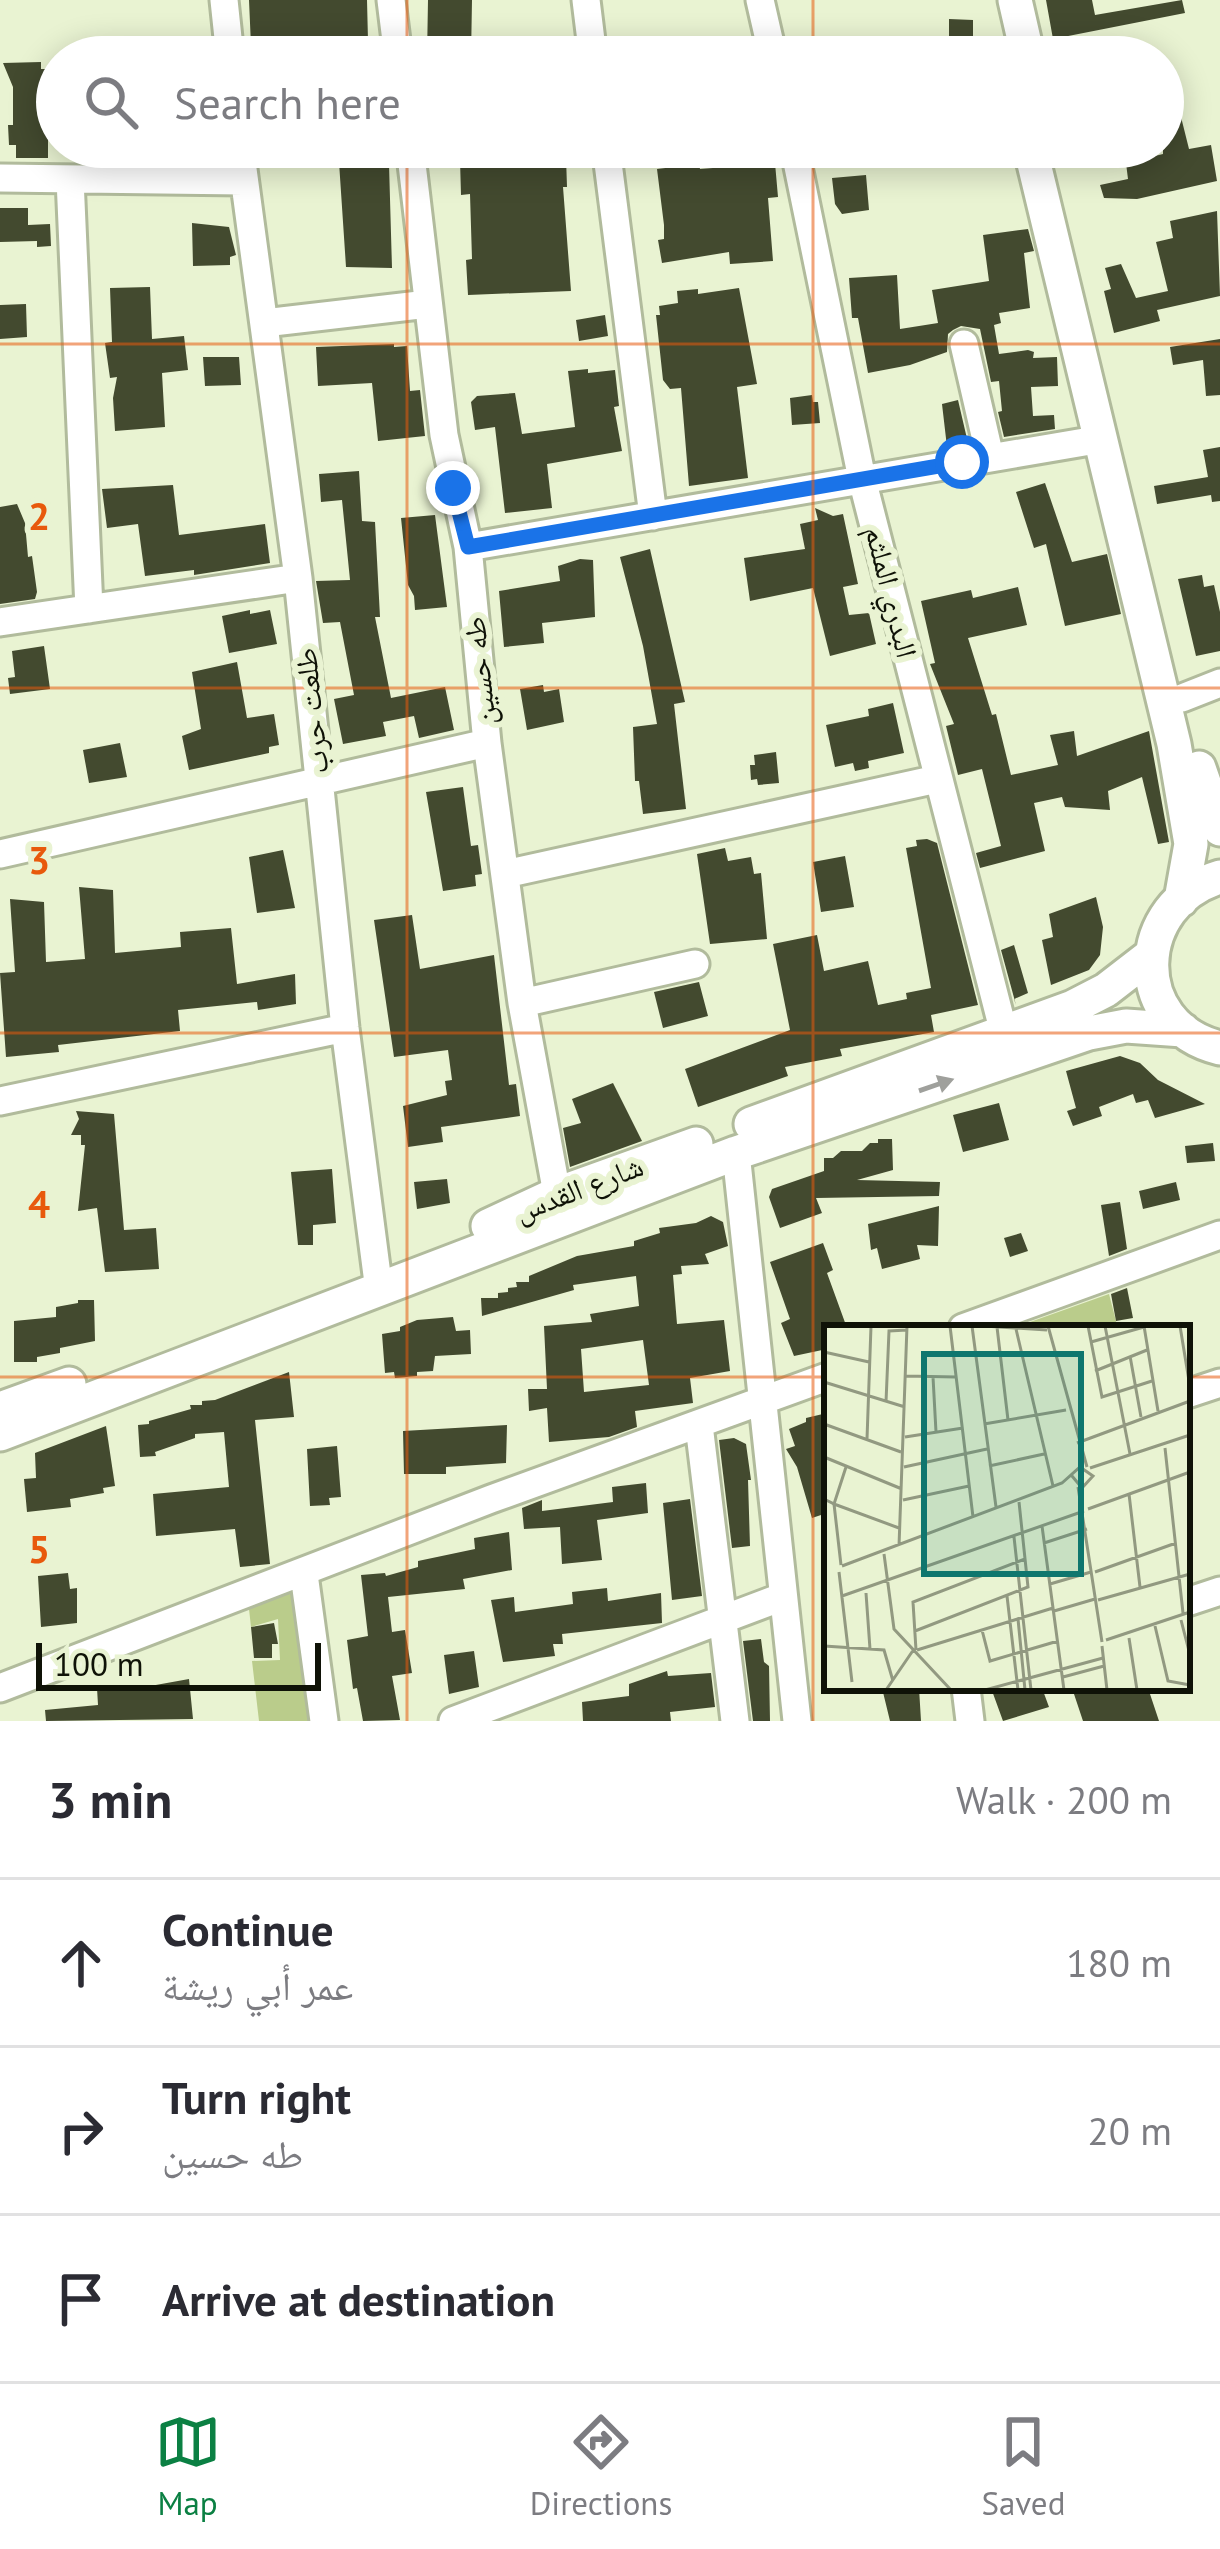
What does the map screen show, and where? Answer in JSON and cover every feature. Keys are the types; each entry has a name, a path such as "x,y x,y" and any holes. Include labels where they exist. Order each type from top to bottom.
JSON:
{"main road":[{"path":"998,0 1006,36"},
{"path":"1016,0 1024,36"},
{"path":"1035,168 1190,824 1190,863 1181,900"},
{"path":"1054,168 1206,795 1220,829"},
{"path":"1220,878 1181,900 1150,956 1156,997 1167,1015 1200,1039 1220,1066"},
{"name":"شارع القدس","path":"0,1408 377,1276 557,1194 1004,1033 1090,999 1150,956"},
{"path":"0,1434 736,1153 1090,1033 1126,1025 1200,1039"}],"street":[{"path":"224,0 228,36"},
{"path":"391,0 395,36"},
{"path":"586,0 590,36"},
{"path":"760,0 768,36"},
{"name":"طلعت حرب","path":"242,168 298,578 345,1028 377,1276"},
{"name":"طه حسين","path":"412,168 444,435 468,547 487,742 522,1004 557,1194"},
{"path":"609,168 653,516"},
{"name":"البدري الملثم","path":"798,168 862,479 1004,1033"},
{"path":"0,178 243,181"},
{"path":"70,179 89,609"},
{"path":"264,323 428,304"},
{"path":"964,344 990,457"},
{"path":"468,547 1102,439"},
{"path":"0,622 298,578"},
{"path":"1182,698 1220,682"},
{"path":"0,854 487,742"},
{"path":"505,874 937,779"},
{"path":"522,1004 694,964"},
{"path":"0,1101 345,1028"},
{"path":"736,1153 797,1721"},
{"path":"971,1325 1220,1235"},
{"path":"0,1688 491,1499 824,1378"},
{"path":"1190,1393 1220,1383"},
{"path":"699,1425 735,1721"},
{"path":"304,1574 324,1721"},
{"path":"1190,1601 1220,1592"},
{"path":"453,1721 782,1598"},
{"path":"966,1691 970,1721"}],"green space":[{"path":"1109,1294 1117,1325 1021,1325"},
{"path":"302,1587 316,1721 259,1721 252,1661 280,1660 278,1619 251,1627 249,1609"}],"building":[{"path":"249,0 367,0 368,36 251,36"},
{"path":"428,0 472,0 471,36 427,36"},
{"path":"1046,0 1092,0 1095,15 1182,0 1185,13 1068,36 1052,36"},
{"path":"949,19 973,20 973,36 949,36"},
{"path":"36,62 36,158 16,158 16,145 9,145 13,87 3,63"},
{"path":"1184,129 1189,149 1211,145 1217,181 1137,199 1104,198 1100,185 1128,179 1127,168 1184,168"},
{"path":"339,168 389,168 392,268 346,267"},
{"path":"460,168 566,168 567,187 563,187 571,291 468,295 470,194 461,195"},
{"path":"775,168 778,197 768,198 773,261 730,264 729,252 662,263 658,240 664,239 664,225 657,169"},
{"path":"866,175 869,210 842,214 835,204 832,178"},
{"path":"0,208 28,208 28,225 50,224 51,246 37,247 37,241 0,242"},
{"path":"1217,211 1220,296 1157,310 1160,321 1114,333 1104,291 1111,289 1105,268 1121,264 1136,298 1168,291 1156,242 1173,238 1170,221"},
{"path":"192,223 229,227 236,255 230,257 230,265 193,266"},
{"path":"1028,229 1034,251 1024,253 1030,308 999,313 1001,323 994,325 999,354 1028,350 1034,352 1033,358 1057,357 1058,386 1031,387 1033,416 1054,415 1055,429 1004,437 998,412 1002,411 999,381 991,382 980,329 961,326 948,334 947,352 868,373 858,318 852,318 849,278 897,275 900,329 938,323 932,290 989,281 983,235"},
{"path":"150,287 152,339 184,336 188,370 162,373 165,427 115,431 117,377 110,378 105,343 112,342 110,288"},
{"path":"739,288 757,384 737,387 748,478 689,486 681,388 670,389 663,380 656,315 660,315 659,306 678,303 677,291 698,289 698,294"},
{"path":"26,304 27,337 0,339 0,305"},
{"path":"605,315 608,336 579,341 576,320"},
{"path":"1220,339 1220,395 1206,396 1203,360 1173,365 1170,347"},
{"path":"407,346 410,391 420,390 425,436 378,441 372,383 318,386 316,347"},
{"path":"203,357 239,357 241,385 205,386"},
{"path":"588,369 588,373 615,370 619,406 614,407 622,451 547,464 552,508 505,513 495,427 475,430 471,402 477,396 515,393 522,434 575,427 568,371"},
{"path":"812,395 813,402 818,402 820,423 792,425 790,398"},
{"path":"958,400 968,443 947,447 942,404"},
{"path":"1220,447 1220,501 1212,502 1211,495 1157,504 1154,486 1208,477 1203,450"},
{"path":"359,471 362,521 375,522 380,617 375,617 391,698 445,687 454,730 419,738 414,716 383,722 386,736 343,744 334,699 354,695 340,622 323,623 316,581 350,580 342,500 321,502 319,474"},
{"path":"1045,483 1072,562 1107,554 1121,614 1065,626 1046,544 1034,548 1016,492"},
{"path":"173,485 179,535 265,524 270,563 194,575 194,570 145,576 138,524 107,528 102,489"},
{"path":"17,504 37,592 35,599 0,604 0,507"},
{"path":"815,508 833,516 843,514 858,584 843,587 849,615 869,613 876,644 830,656 813,588 750,601 744,558 805,549 800,524 818,520"},
{"path":"435,515 447,607 415,610 401,518"},
{"path":"650,549 685,702 674,704 686,809 643,814 639,781 635,781 633,727 657,724 620,557"},
{"path":"593,560 595,617 542,623 544,643 504,647 499,591 560,581 558,566"},
{"path":"1202,575 1204,587 1214,585 1220,651 1196,656 1178,579"},
{"path":"1018,587 1027,625 968,638 992,715 996,714 1011,775 1058,765 1050,735 1074,731 1077,756 1149,731 1169,842 1158,844 1142,777 1108,791 1110,810 1065,807 1062,797 1034,803 1045,851 980,868 976,853 1001,846 982,769 958,775 946,726 954,724 930,664 935,663 921,601 971,590 973,598"},
{"path":"250,610 250,614 270,610 277,644 229,653 222,616"},
{"path":"44,646 50,689 10,694 8,678 15,677 12,651"},
{"path":"237,662 247,718 274,714 279,745 269,747 269,753 189,770 182,736 201,729 192,672"},
{"path":"543,685 544,692 559,689 564,722 527,730 520,689"},
{"path":"893,703 904,753 868,761 869,768 855,771 853,763 835,767 826,725 869,716 868,709"},
{"path":"120,743 127,777 89,783 83,750"},
{"path":"776,752 779,783 758,785 757,779 751,780 754,755"},
{"path":"463,787 471,846 478,845 482,874 475,875 476,886 443,891 426,792"},
{"path":"927,839 937,843 978,1005 931,1015 934,1032 840,1049 842,1056 785,1067 788,1076 698,1107 685,1069 790,1030 773,944 817,935 824,971 868,961 878,1005 931,988 906,848"},
{"path":"725,848 728,861 751,857 754,874 761,873 767,939 710,944 697,854"},
{"path":"283,850 295,908 257,913 249,857"},
{"path":"845,856 854,907 821,912 813,862"},
{"path":"79,887 113,890 115,953 181,947 180,932 231,928 237,984 295,974 296,1004 258,1010 257,1002 178,1010 180,1031 58,1045 59,1052 6,1057 0,973 15,972 10,899 44,902 46,962 85,959"},
{"path":"1096,897 1103,927 1100,955 1089,970 1051,985 1042,940 1053,937 1049,914"},
{"path":"412,915 420,969 494,955 509,1085 516,1084 520,1116 441,1127 443,1142 408,1147 403,1106 447,1095 445,1081 452,1080 448,1050 394,1057 374,920"},
{"path":"1014,945 1028,993 1014,999 1001,950"},
{"path":"699,982 708,1016 663,1028 654,992"},
{"path":"1120,1056 1140,1063 1158,1080 1205,1104 1155,1118 1148,1100 1136,1103 1133,1094 1099,1107 1102,1116 1073,1126 1067,1111 1076,1108 1066,1071"},
{"path":"613,1083 642,1141 570,1167 563,1128 581,1123 572,1099"},
{"path":"999,1103 1009,1140 963,1152 953,1115"},
{"path":"76,1111 114,1114 124,1230 156,1228 159,1269 105,1272 97,1208 78,1211 85,1145 81,1145 81,1135 71,1135 79,1119"},
{"path":"878,1139 892,1139 893,1170 857,1180 940,1182 939,1196 816,1198 822,1213 780,1228 769,1197 772,1189 824,1171 824,1158 841,1151 862,1151"},
{"path":"1213,1143 1215,1161 1187,1163 1185,1146"},
{"path":"332,1169 336,1223 313,1225 313,1245 298,1245 291,1172"},
{"path":"447,1179 450,1203 417,1209 414,1182"},
{"path":"1176,1182 1180,1200 1143,1209 1139,1191"},
{"path":"1120,1202 1127,1249 1109,1256 1101,1205"},
{"path":"939,1206 938,1246 917,1245 920,1259 882,1269 877,1248 871,1250 868,1224"},
{"path":"711,1216 723,1222 728,1246 705,1254 709,1264 681,1266 682,1274 673,1275 677,1324 724,1320 730,1371 690,1378 693,1403 635,1411 637,1427 609,1437 549,1442 547,1408 529,1411 528,1389 547,1389 544,1326 592,1322 590,1314 639,1306 636,1276 573,1285 574,1290 482,1316 481,1298 498,1298 498,1293 517,1287 516,1282 529,1282 529,1276 577,1256 634,1246 634,1241 660,1233 659,1228","holes":["643,1340 649,1385 584,1392 581,1349"]},
{"path":"1021,1233 1028,1251 1010,1257 1004,1238"},
{"path":"823,1243 833,1270 827,1273 846,1325 824,1325 824,1350 794,1356 781,1323 790,1319 770,1262"},
{"path":"1127,1288 1133,1318 1116,1321 1111,1294"},
{"path":"94,1300 95,1341 60,1348 60,1353 37,1357 37,1362 14,1362 14,1321 56,1317 56,1307"},
{"path":"453,1317 456,1331 470,1330 471,1354 435,1356 433,1371 417,1372 417,1376 395,1378 394,1372 385,1373 382,1334 400,1331 417,1320"},
{"path":"289,1372 294,1417 255,1420 270,1564 240,1567 235,1529 156,1536 153,1494 229,1487 224,1432 195,1434 195,1438 155,1452 156,1456 140,1457 138,1425"},
{"path":"824,1414 824,1514 812,1518 797,1467 786,1449 795,1446 789,1429"},
{"path":"507,1425 506,1463 446,1467 446,1474 404,1474 403,1431"},
{"path":"106,1426 115,1486 103,1488 104,1493 70,1499 71,1507 27,1512 24,1479 36,1478 35,1453"},
{"path":"734,1438 746,1444 750,1546 732,1548 719,1440"},
{"path":"337,1446 341,1497 329,1498 330,1505 310,1506 307,1449"},
{"path":"646,1483 648,1513 597,1520 602,1560 562,1564 560,1527 524,1529 522,1508 542,1500 542,1511 613,1502 612,1487"},
{"path":"690,1499 702,1596 672,1600 663,1503"},
{"path":"509,1532 512,1570 463,1579 465,1589 388,1597 392,1632 405,1630 412,1673 392,1676 400,1720 363,1721 357,1688 353,1689 347,1640 368,1636 361,1575 386,1576 418,1567 418,1561 475,1549 474,1538"},
{"path":"68,1573 70,1589 77,1588 77,1623 41,1627 38,1576"},
{"path":"607,1588 608,1601 661,1593 662,1623 562,1634 563,1644 553,1644 555,1656 503,1662 491,1600 514,1597 515,1612 573,1604 572,1592"},
{"path":"274,1623 278,1644 272,1644 272,1658 254,1658 251,1627"},
{"path":"761,1639 764,1662 769,1666 770,1721 753,1721 743,1641"},
{"path":"474,1651 479,1687 449,1694 444,1655"},
{"path":"667,1671 668,1676 711,1673 715,1707 670,1712 671,1721 583,1721 582,1702 629,1696 629,1684"},
{"path":"189,1679 193,1719 46,1721 45,1710 98,1705 97,1688 128,1690"},
{"path":"883,1691 919,1691 921,1721 890,1721"},
{"path":"992,1691 1043,1691 1049,1707 1003,1721"},
{"path":"1073,1691 1149,1691 1159,1721 1083,1721"}],"route":[{"path":"453,488 468,547 962,462"}]}
